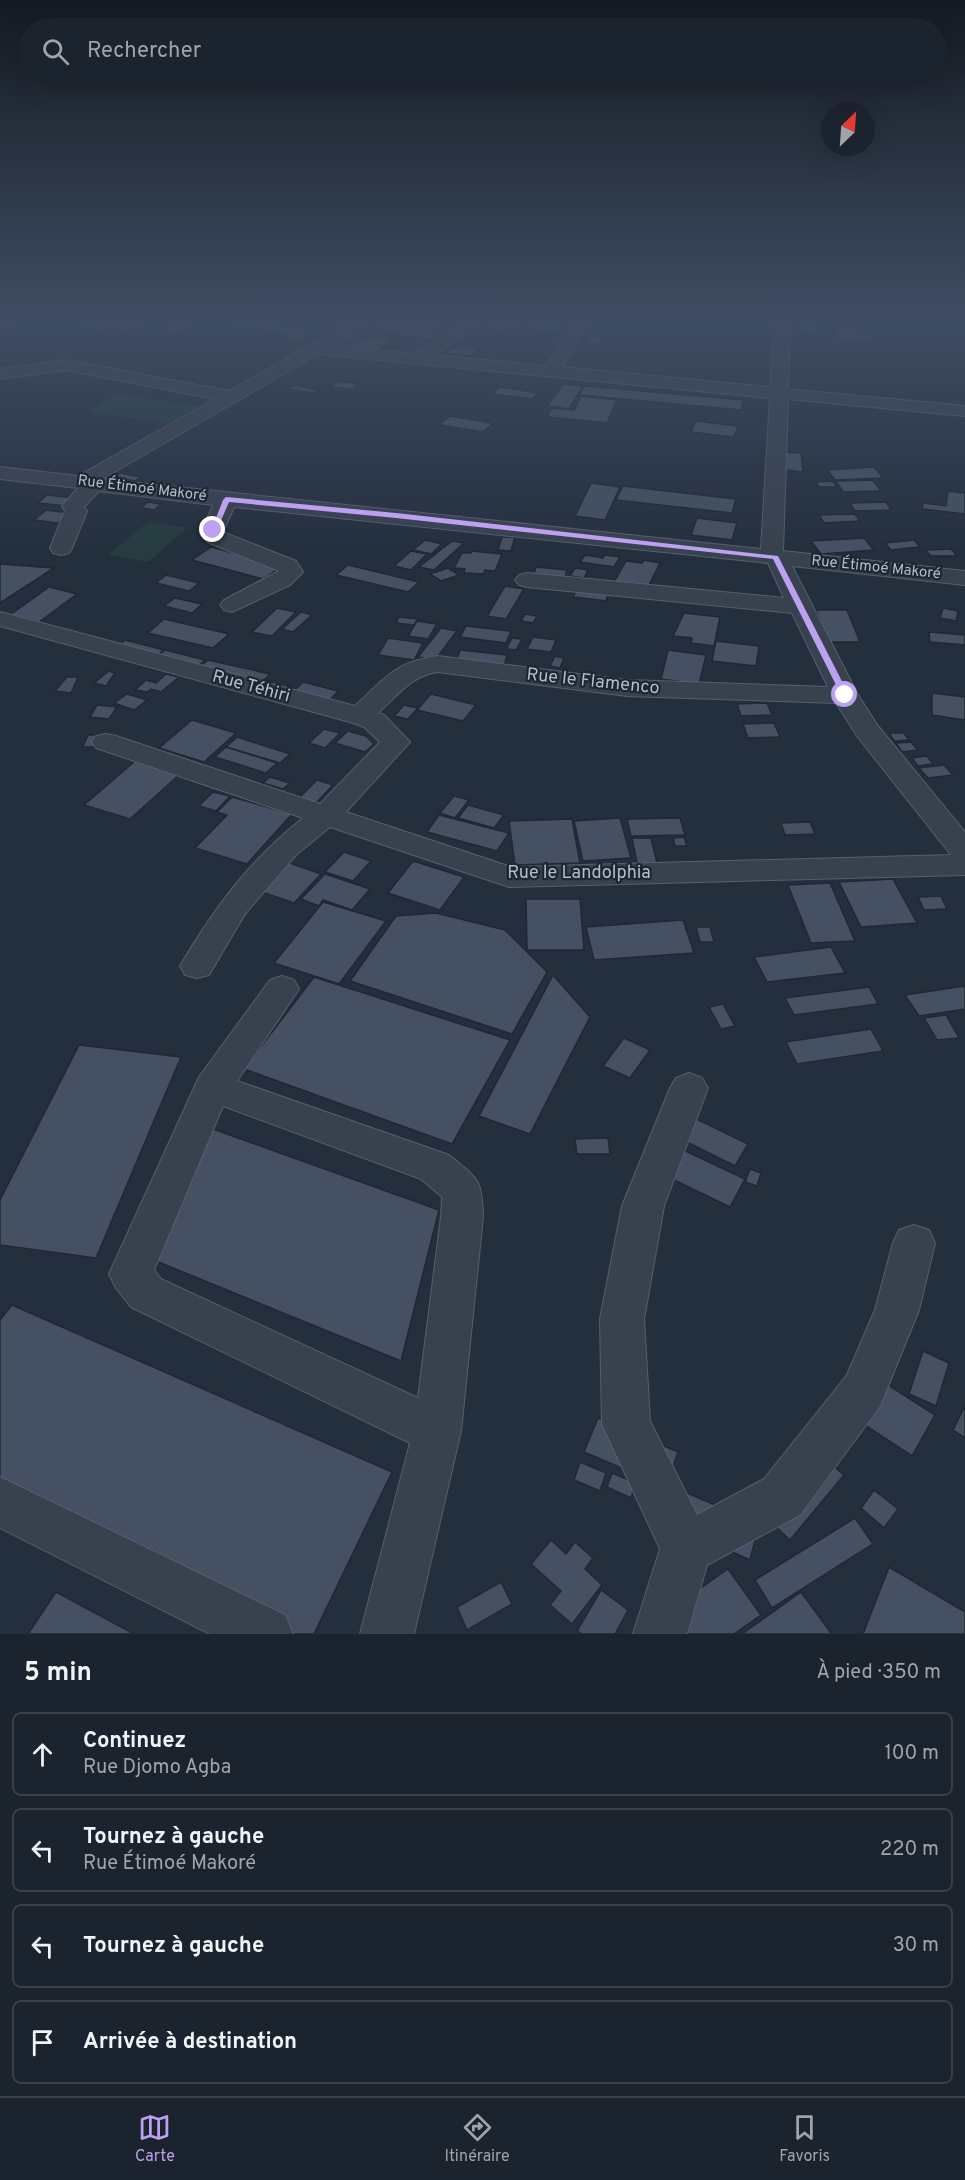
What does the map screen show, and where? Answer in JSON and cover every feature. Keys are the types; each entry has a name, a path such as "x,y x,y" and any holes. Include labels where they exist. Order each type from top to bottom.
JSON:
{"street":[{"path":"60,548 76,511 73,506 89,482 232,398"},
{"path":"780,398 774,557 845,695 867,730 965,852"},
{"path":"826,398 965,411"},
{"name":"Rue Étimoé Makoré","path":"0,473 226,500 396,516 965,578"},
{"path":"226,500 213,530 215,537 288,566 292,572 282,580 232,605"},
{"path":"527,580 798,606"},
{"name":"Rue Téhiri","path":"0,619 374,721 396,742 326,815"},
{"name":"Rue le Flamenco","path":"360,716 407,672 420,666 438,664 627,688 845,695"},
{"name":"Rue le Landolphia","path":"106,742 509,877 965,865"},
{"path":"197,966 233,907 285,848 326,815"},
{"path":"282,989 212,1087 131,1274 146,1293 437,1431"},
{"path":"212,1087 435,1167 462,1190 462,1217 437,1431 387,1634"},
{"path":"660,1634 686,1548 626,1424 622,1319 642,1206 689,1088"},
{"path":"686,1548 782,1497 864,1390 897,1310 914,1243"},
{"path":"0,1502 266,1634"}],"green space":[{"path":"110,398 146,398 199,406 169,424 88,411"},
{"path":"148,522 187,528 148,562 108,555"}],"building":[{"path":"553,398 576,398 569,409 547,406"},
{"path":"580,398 617,400 607,423 547,417 552,408 574,410"},
{"path":"614,398 744,400 741,410"},
{"path":"450,416 493,423 483,432 439,425"},
{"path":"696,421 738,426 734,437 691,432"},
{"path":"785,452 801,453 803,472 786,470"},
{"path":"874,467 883,478 835,480 827,470"},
{"path":"120,473 141,477 135,481 114,477"},
{"path":"873,480 881,491 843,492 836,481"},
{"path":"833,481 837,487 819,487 816,482"},
{"path":"591,483 620,487 605,520 575,516"},
{"path":"623,486 736,499 732,513 616,500"},
{"path":"948,491 965,493 965,514 922,509 923,503 946,506"},
{"path":"47,495 75,498 66,506 38,503"},
{"path":"148,502 161,504 154,510 141,508"},
{"path":"886,502 891,510 855,511 850,503"},
{"path":"46,510 70,513 58,523 34,520"},
{"path":"855,514 860,521 824,523 819,515"},
{"path":"697,518 737,523 732,540 691,535"},
{"path":"502,537 515,537 511,551 498,550"},
{"path":"864,538 874,550 821,554 811,541"},
{"path":"425,540 442,544 431,554 413,550"},
{"path":"914,540 920,547 891,550 885,543"},
{"path":"452,541 464,543 434,570 419,567"},
{"path":"211,547 282,566 263,579 192,560"},
{"path":"951,549 957,556 931,556 925,550"},
{"path":"411,551 427,554 411,570 394,566"},
{"path":"472,551 502,554 495,571 485,570 483,574 464,573 465,569 454,568 462,553"},
{"path":"585,555 603,558 605,555 620,557 614,567 580,562"},
{"path":"644,560 660,563 648,587 614,582 626,561 642,563"},
{"path":"0,564 54,568 0,603"},
{"path":"348,565 419,582 408,592 336,575"},
{"path":"536,567 567,570 564,580 533,577"},
{"path":"448,568 459,575 441,581 430,574"},
{"path":"575,568 588,570 584,578 570,576"},
{"path":"166,575 199,583 189,591 156,583"},
{"path":"505,586 524,589 506,619 487,616"},
{"path":"49,587 77,594 39,622 10,615"},
{"path":"576,591 608,594 606,601 573,597"},
{"path":"175,598 202,604 192,613 164,606"},
{"path":"277,608 296,612 272,636 252,632"},
{"path":"943,608 958,611 956,621 940,618"},
{"path":"816,610 847,610 860,642 829,642"},
{"path":"301,612 312,615 293,632 282,629"},
{"path":"684,613 720,617 714,646 691,643 692,638 673,636"},
{"path":"525,614 537,616 533,623 521,621"},
{"path":"399,617 418,619 414,625 396,623"},
{"path":"164,619 229,634 213,648 148,633"},
{"path":"417,621 437,624 428,639 408,636"},
{"path":"466,626 511,631 506,643 460,637"},
{"path":"441,628 457,631 435,660 418,657"},
{"path":"929,632 965,635 965,645 930,642"},
{"path":"533,637 556,640 551,652 527,649"},
{"path":"388,638 423,643 414,660 378,655"},
{"path":"512,638 522,639 516,650 506,649"},
{"path":"125,640 164,650 155,657 115,648"},
{"path":"716,641 759,646 756,666 712,661"},
{"path":"165,650 205,660 197,667 157,657"},
{"path":"460,650 507,655 504,666 456,662"},
{"path":"668,650 706,655 699,684 661,679"},
{"path":"555,656 564,658 560,668 550,666"},
{"path":"208,660 270,674 259,685 196,670"},
{"path":"109,671 115,673 106,686 94,683"},
{"path":"166,674 179,677 161,692 151,689 147,692 135,690 146,680 156,683"},
{"path":"67,677 78,677 71,693 55,691"},
{"path":"303,682 338,691 327,703 291,694"},
{"path":"932,693 965,697 965,720 932,715"},
{"path":"127,694 147,700 134,710 114,703"},
{"path":"431,694 476,705 463,721 417,710"},
{"path":"767,703 772,715 741,716 737,704"},
{"path":"97,705 117,707 109,719 90,717"},
{"path":"404,705 418,708 408,719 394,716"},
{"path":"192,720 236,733 204,762 159,748"},
{"path":"774,723 780,737 748,738 743,724"},
{"path":"324,729 340,733 325,748 309,743"},
{"path":"348,731 366,736 374,744 365,752 335,743"},
{"path":"889,733 904,733 909,740 894,741"},
{"path":"88,735 103,735 98,747 83,747"},
{"path":"237,737 290,754 280,763 226,747"},
{"path":"911,742 918,750 902,752 896,743"},
{"path":"226,747 277,763 266,773 215,757"},
{"path":"927,756 933,764 918,766 912,758"},
{"path":"135,761 179,775 130,819 84,805"},
{"path":"944,765 953,775 928,778 919,768"},
{"path":"270,777 290,783 283,789 263,783"},
{"path":"317,780 333,785 316,803 299,798"},
{"path":"213,792 230,796 216,811 199,806"},
{"path":"454,796 469,800 455,818 440,813"},
{"path":"232,797 292,814 247,864 195,848 227,815 217,812"},
{"path":"468,805 504,815 494,828 458,818"},
{"path":"439,815 509,833 497,851 427,832"},
{"path":"620,818 631,858 583,861 574,821"},
{"path":"680,818 685,835 631,836 627,819"},
{"path":"572,819 580,863 515,865 509,821"},
{"path":"810,822 815,834 785,835 781,823"},
{"path":"684,837 687,846 675,846 673,838"},
{"path":"632,838 651,838 658,867 638,868"},
{"path":"344,852 371,861 353,881 325,872"},
{"path":"284,861 321,874 294,903 256,890"},
{"path":"413,861 464,877 440,910 388,893"},
{"path":"325,874 370,889 352,910 323,900 319,906 301,899"},
{"path":"893,879 917,923 861,927 839,882"},
{"path":"830,883 855,941 811,943 788,885"},
{"path":"941,896 947,909 924,910 918,897"},
{"path":"526,899 580,899 584,950 527,950"},
{"path":"323,902 386,921 339,984 274,963"},
{"path":"436,913 505,930 547,972 512,1034 350,981 396,916"},
{"path":"683,920 694,953 594,960 586,927"},
{"path":"696,927 710,927 714,942 700,942"},
{"path":"831,947 845,973 767,982 754,957"},
{"path":"553,975 590,1017 530,1134 479,1116"},
{"path":"314,977 510,1040 452,1144 244,1069"},
{"path":"965,986 965,1009 919,1016 905,995"},
{"path":"869,987 878,1004 794,1015 785,998"},
{"path":"723,1004 735,1026 721,1029 709,1007"},
{"path":"946,1015 959,1038 937,1040 924,1018"},
{"path":"871,1029 883,1051 797,1064 786,1042"},
{"path":"624,1038 650,1050 630,1078 603,1066"},
{"path":"79,1045 181,1057 96,1258 0,1245 0,1200"},
{"path":"680,1111 748,1144 735,1166 665,1131"},
{"path":"210,1128 439,1210 401,1361 156,1261"},
{"path":"608,1138 610,1154 577,1154 575,1139"},
{"path":"662,1140 745,1179 730,1207 645,1166"},
{"path":"750,1169 761,1173 757,1186 745,1182"},
{"path":"12,1305 392,1472 314,1634 284,1634 0,1494 0,1320"},
{"path":"923,1351 949,1363 936,1406 909,1394"},
{"path":"854,1363 935,1415 912,1456 830,1402"},
{"path":"965,1406 965,1438 953,1430"},
{"path":"598,1418 678,1452 666,1487 584,1452"},
{"path":"815,1450 844,1475 790,1540 760,1512"},
{"path":"580,1462 606,1473 600,1491 574,1480"},
{"path":"612,1473 636,1483 631,1498 607,1487"},
{"path":"874,1490 898,1509 884,1528 861,1508"},
{"path":"685,1492 759,1524 750,1560 674,1526"},
{"path":"855,1518 873,1544 772,1608 755,1580"},
{"path":"551,1540 566,1554 575,1542 593,1558 585,1569 602,1585 572,1624 550,1605 561,1591 531,1564"},
{"path":"889,1567 965,1612 965,1634 863,1634"},
{"path":"728,1569 761,1615 734,1634 640,1634 638,1632"},
{"path":"501,1582 512,1604 467,1630 457,1607"},
{"path":"601,1590 628,1610 615,1634 582,1634 577,1631"},
{"path":"56,1592 134,1634 28,1634"},
{"path":"801,1592 830,1634 742,1634"}],"route":[{"path":"213,530 226,500 776,557 798,606 845,695"}]}
